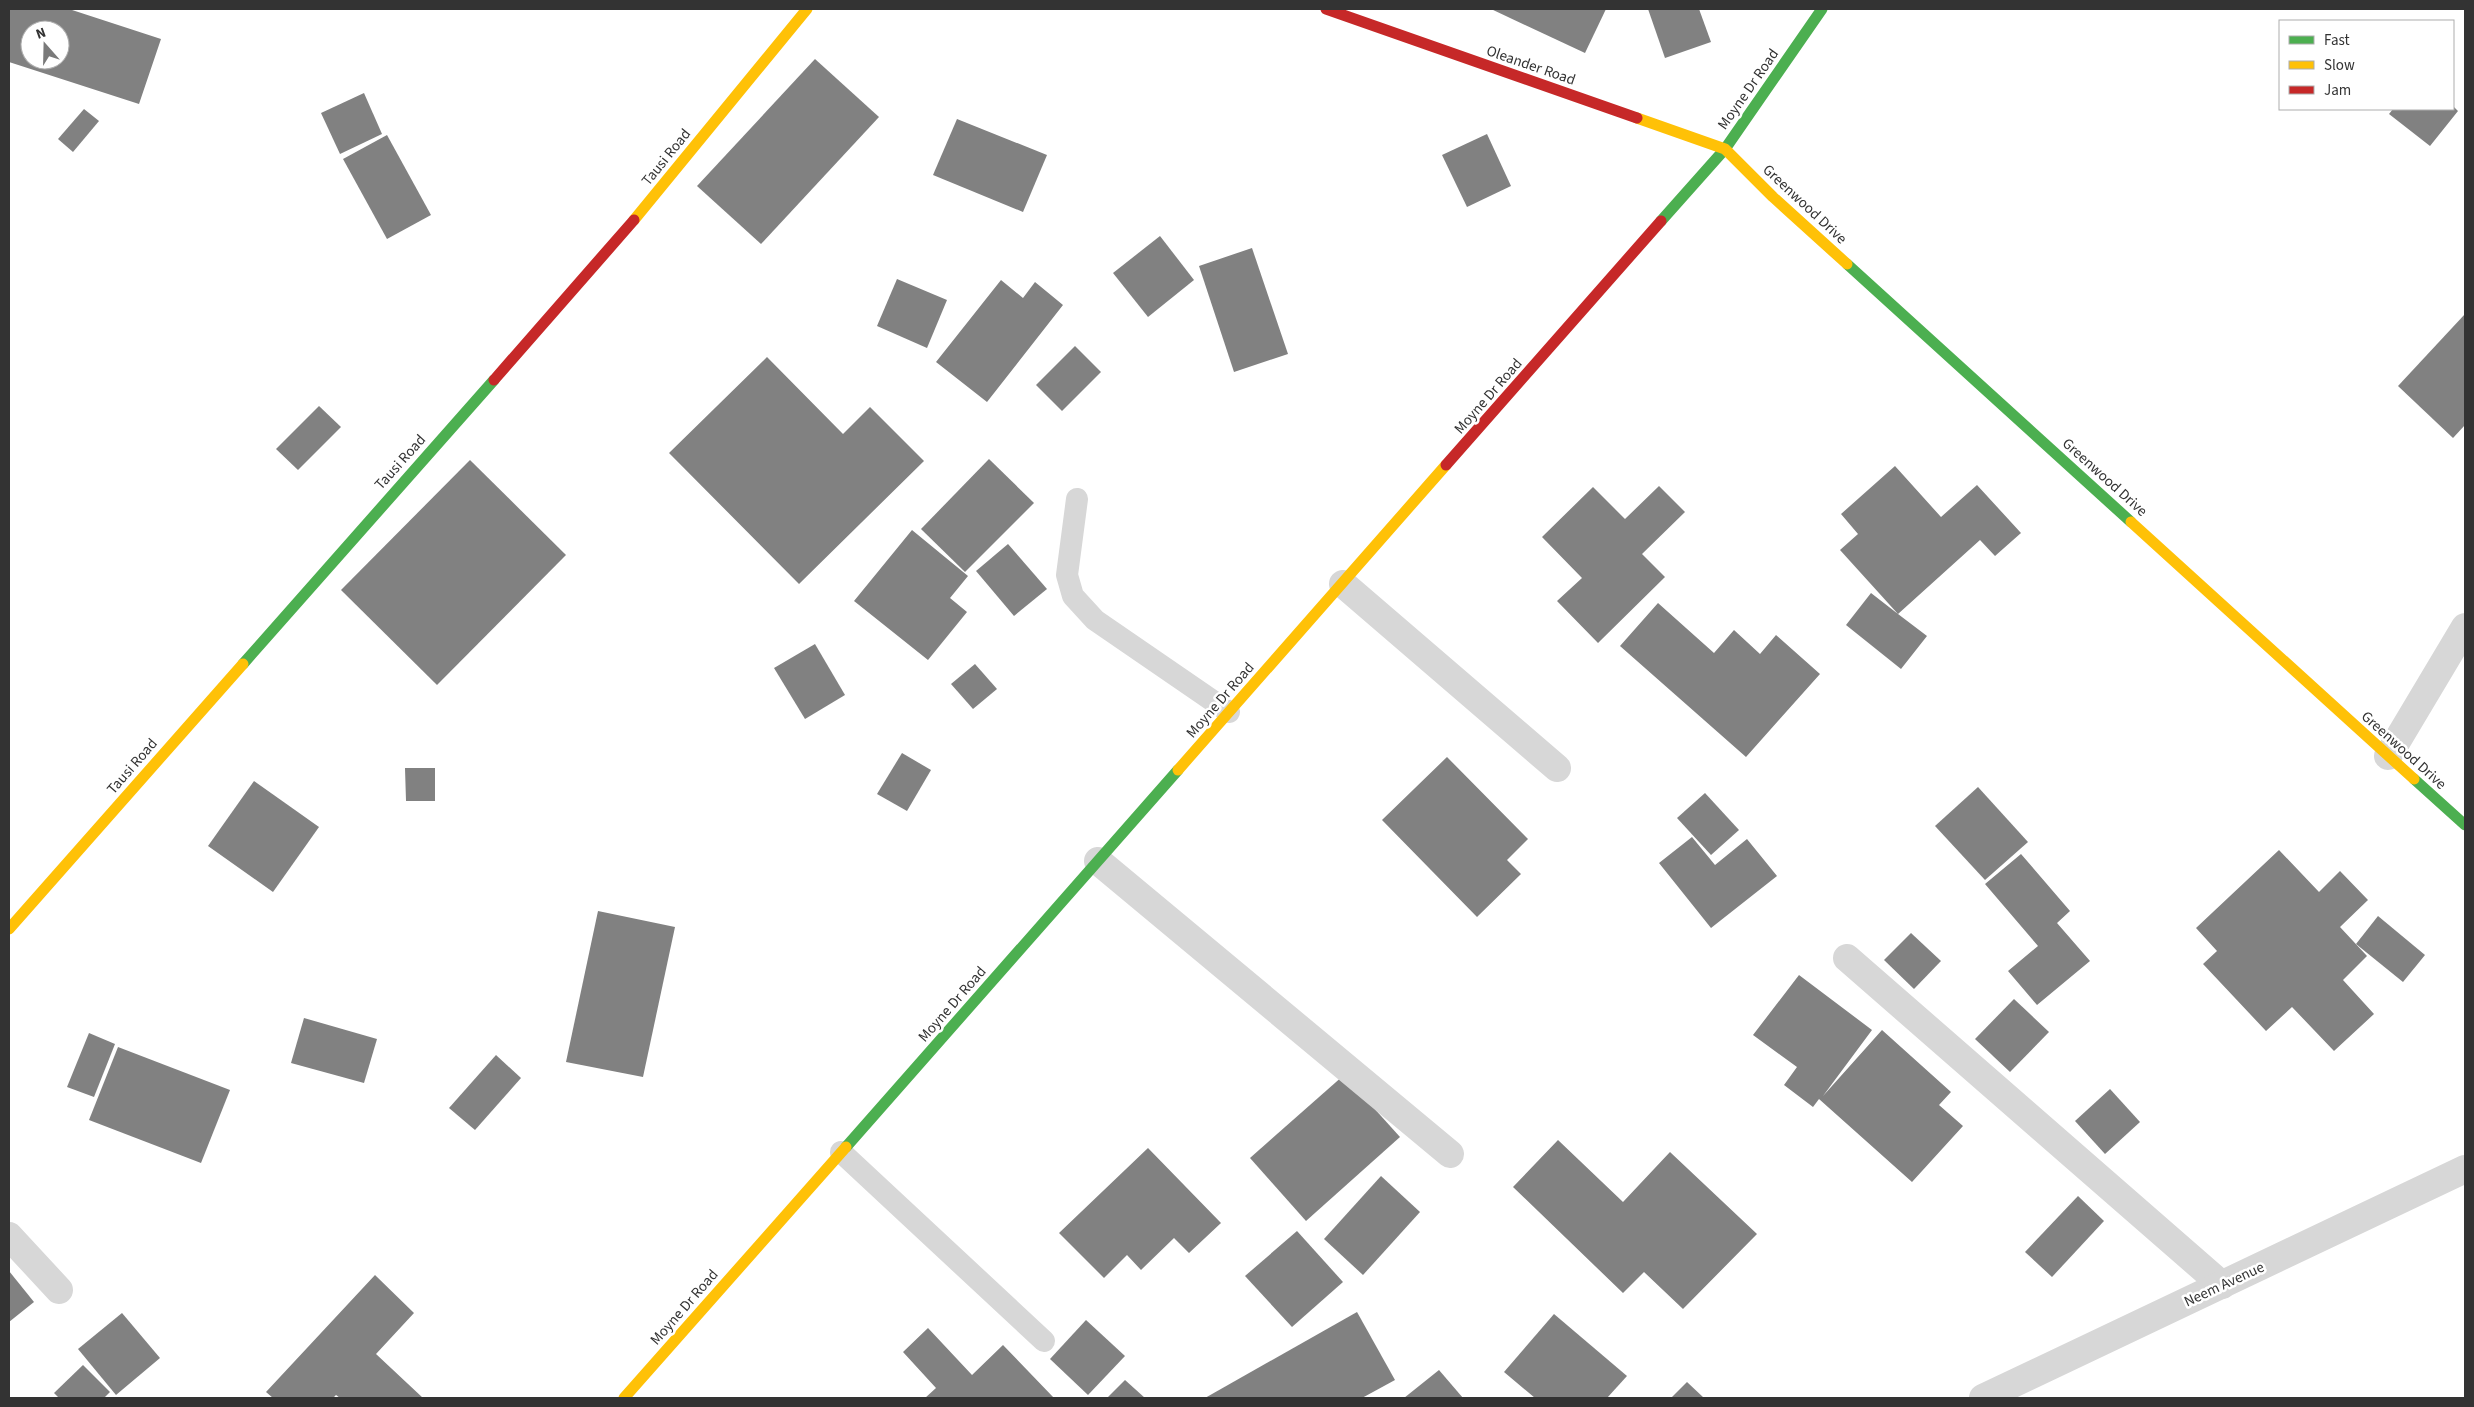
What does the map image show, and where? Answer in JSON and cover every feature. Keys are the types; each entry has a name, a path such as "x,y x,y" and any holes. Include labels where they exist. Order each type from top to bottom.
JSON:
{"street":[{"name":"Tausi Road","path":"9,929 621,236 807,9"},
{"name":"Oleander Road","path":"1326,9 1726,149"},
{"name":"Moyne Dr Road","path":"624,1398 1726,149 1822,9"},
{"name":"Greenwood Drive","path":"1726,149 1773,197 2465,825"},
{"path":"1343,584 1557,768"},
{"path":"2388,756 2465,626"},
{"path":"1098,861 1450,1154"},
{"path":"1847,958 2222,1285"},
{"name":"Neem Avenue","path":"1983,1398 2465,1169"},
{"path":"9,1236 59,1290"}],"lane":[{"path":"1077,500 1067,575 1073,596 1096,620 1230,712"},
{"path":"841,1152 1044,1341"}],"building":[{"path":"9,9 69,9 161,39 139,104 34,70 70,70 70,20 20,20 20,66 9,62"},
{"path":"1491,9 1606,9 1585,53"},
{"path":"1648,9 1699,9 1711,42 1665,58"},
{"path":"815,59 879,117 761,244 697,186"},
{"path":"364,93 382,134 340,154 321,113"},
{"path":"2454,107 2458,111 2430,146 2389,114 2392,110 2454,110"},
{"path":"84,109 99,121 73,152 58,139"},
{"path":"957,119 1047,155 1023,212 933,175"},
{"path":"1487,134 1511,186 1467,207 1442,155"},
{"path":"387,135 431,215 387,239 343,159"},
{"path":"1160,236 1194,280 1148,317 1113,273"},
{"path":"1252,248 1288,354 1234,372 1199,266"},
{"path":"897,279 947,300 927,348 877,326"},
{"path":"1001,280 1023,298 1035,282 1063,305 987,402 936,362"},
{"path":"2465,314 2465,425 2453,438 2398,386"},
{"path":"1075,346 1101,372 1062,411 1036,385"},
{"path":"767,357 843,434 870,407 924,461 799,584 669,453"},
{"path":"319,406 341,427 298,470 276,449"},
{"path":"989,459 1034,503 965,572 921,529"},
{"path":"470,460 566,555 437,685 341,590"},
{"path":"1895,466 1941,517 1977,485 2021,533 1995,556 1980,540 1898,614 1840,550 1858,534 1841,514"},
{"path":"1659,486 1685,512 1642,554 1665,577 1598,643 1557,601 1582,578 1542,537 1593,487 1625,519"},
{"path":"912,530 968,576 950,598 967,612 928,660 854,601"},
{"path":"1008,544 1047,589 1014,616 976,571"},
{"path":"1871,593 1927,636 1901,669 1846,625"},
{"path":"1658,603 1714,653 1734,630 1760,654 1776,635 1820,674 1746,757 1620,646"},
{"path":"815,644 845,695 805,719 774,668"},
{"path":"975,664 997,689 973,709 951,684"},
{"path":"902,753 931,770 907,811 877,794"},
{"path":"1447,757 1528,839 1507,860 1521,874 1477,917 1382,820"},
{"path":"405,768 435,768 435,801 406,801"},
{"path":"254,781 319,827 273,892 208,846"},
{"path":"1978,787 2028,842 1985,880 1935,826"},
{"path":"1705,793 1739,830 1711,855 1677,818"},
{"path":"1692,837 1715,865 1747,839 1777,876 1711,928 1659,863"},
{"path":"2279,850 2319,892 2340,871 2368,900 2340,927 2367,956 2343,980 2374,1014 2334,1051 2292,1007 2266,1031 2203,964 2217,951 2196,928"},
{"path":"2021,854 2070,911 2057,923 2090,961 2037,1005 2008,971 2038,946 1985,884"},
{"path":"598,911 675,927 643,1077 566,1062"},
{"path":"2378,916 2425,955 2403,982 2356,944"},
{"path":"1911,933 1941,961 1914,989 1884,960"},
{"path":"1799,975 1872,1030 1823,1096 1882,1030 1951,1092 1939,1105 1963,1126 1912,1182 1819,1099 1813,1107 1784,1085 1797,1067 1753,1035"},
{"path":"2014,999 2049,1032 2010,1072 1975,1039"},
{"path":"304,1018 377,1039 364,1083 291,1063"},
{"path":"89,1033 115,1044 94,1097 67,1087"},
{"path":"118,1047 230,1090 201,1163 89,1120"},
{"path":"496,1055 521,1078 475,1130 449,1108"},
{"path":"1344,1075 1400,1137 1306,1221 1250,1158"},
{"path":"2110,1089 2140,1122 2105,1154 2075,1121"},
{"path":"1558,1140 1623,1202 1670,1152 1757,1234 1683,1309 1644,1272 1623,1293 1513,1187"},
{"path":"1148,1148 1221,1223 1189,1253 1174,1238 1141,1270 1127,1255 1104,1278 1059,1233"},
{"path":"1381,1176 1420,1212 1363,1275 1324,1239"},
{"path":"2078,1196 2104,1221 2052,1277 2025,1252"},
{"path":"1297,1231 1343,1282 1292,1327 1245,1276"},
{"path":"9,1271 34,1302 9,1322"},
{"path":"375,1275 414,1313 376,1354 423,1398 340,1398 336,1395 333,1398 273,1398 266,1392"},
{"path":"1357,1312 1395,1380 1362,1398 1205,1398"},
{"path":"122,1313 160,1358 116,1395 78,1349"},
{"path":"1554,1314 1627,1376 1607,1398 1535,1398 1504,1372"},
{"path":"1086,1320 1125,1356 1088,1395 1050,1359"},
{"path":"928,1328 972,1375 1003,1345 1054,1398 925,1398 936,1388 903,1352"},
{"path":"83,1365 110,1392 104,1398 59,1398 54,1393"},
{"path":"1439,1370 1463,1398 1404,1398"},
{"path":"1125,1380 1145,1398 1107,1398"},
{"path":"1687,1382 1704,1398 1671,1398"}],"traffic: fast":[{"path":"1661,221 1725,149 1822,9"},
{"path":"1847,264 2131,522"},
{"path":"243,664 494,380"},
{"path":"846,1147 1178,770"},
{"path":"2414,779 2465,825"}],"traffic: slow":[{"path":"634,220 807,9"},
{"path":"1637,118 1725,149 1773,197 1847,264"},
{"path":"1178,770 1446,465"},
{"path":"2131,522 2414,779"},
{"path":"9,929 243,664"},
{"path":"624,1398 846,1147"}],"traffic: jam":[{"path":"1326,9 1637,118"},
{"path":"494,380 634,220"},
{"path":"1446,465 1661,221"}]}
